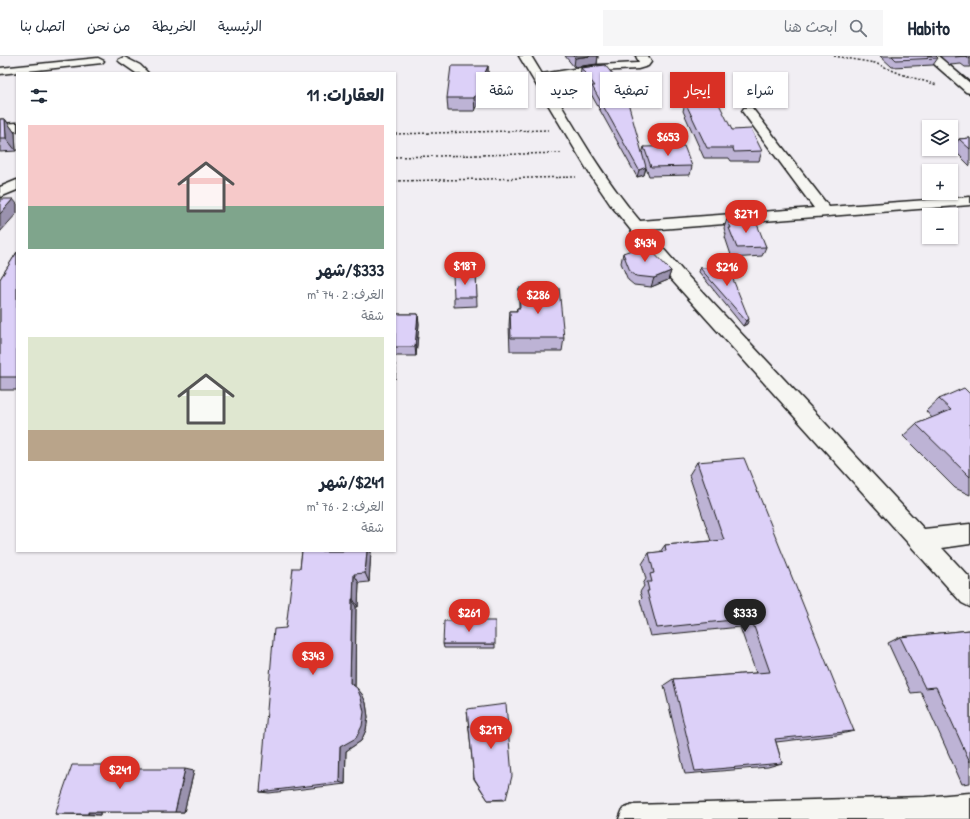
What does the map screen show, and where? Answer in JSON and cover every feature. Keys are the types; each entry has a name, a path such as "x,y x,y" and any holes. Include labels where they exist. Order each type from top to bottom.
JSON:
{"street":[{"path":"525,56 536,75"},
{"path":"575,72 599,68 638,66 644,64 645,62 642,56"},
{"path":"931,56 970,89"},
{"path":"124,60 136,67 141,72"},
{"path":"0,71 98,61"},
{"path":"556,108 614,201 635,226 675,273 970,596"},
{"path":"748,111 825,212"},
{"path":"0,128 16,127"},
{"path":"0,194 16,185"},
{"path":"635,226 970,201"},
{"path":"918,540 970,534"},
{"path":"633,819 927,815 970,807"}],"path":[{"path":"834,56 875,63 901,74 939,85"},
{"path":"396,134 555,130"},
{"path":"396,157 568,152"},
{"path":"396,181 578,177"}],"building":[{"path":"573,56 590,56 575,58"},
{"path":"892,56 936,56 938,58 896,60"},
{"path":"605,65 611,72 600,72 600,100 592,86 595,86 592,82 592,72 584,72 581,68"},
{"path":"451,66 488,66 485,72 476,72 476,93 474,98 447,98"},
{"path":"604,108 630,108 646,167 639,170"},
{"path":"688,108 721,108 732,130 751,129 762,151 734,152 733,148 707,148"},
{"path":"0,119 5,119 6,138 0,138"},
{"path":"970,138 970,149 959,139"},
{"path":"684,146 692,166 651,167 644,147"},
{"path":"0,199 13,199 0,214"},
{"path":"727,219 751,219 754,224 757,224 766,247 737,248"},
{"path":"646,245 671,271 654,278 636,276 630,271 623,253"},
{"path":"16,254 16,377 0,377 0,279"},
{"path":"728,267 749,319 746,321 700,268"},
{"path":"453,274 476,274 477,297 454,297"},
{"path":"519,288 559,288 564,338 511,338 510,311 517,311 517,308 520,308"},
{"path":"396,314 418,314 415,347 396,347"},
{"path":"964,388 970,394 970,477 916,424 951,410 939,399"},
{"path":"744,458 854,731 775,739 782,763 695,771 673,679 770,672 751,618 657,628 647,591 649,591 647,582 652,582 650,574 654,573 649,553 666,551 665,545 724,540 697,462"},
{"path":"302,552 367,552 365,573 354,574 352,599 350,683 357,688 361,698 364,712 362,726 356,738 340,747 339,782 260,792 274,629 286,628 293,568 300,568"},
{"path":"444,621 495,621 495,644 443,644"},
{"path":"970,630 970,762 936,687 925,688 900,637"},
{"path":"506,704 512,776 506,799 488,800 474,778 467,709"},
{"path":"72,765 103,765 102,769 185,769 175,812 88,812 88,814 55,814"}]}
